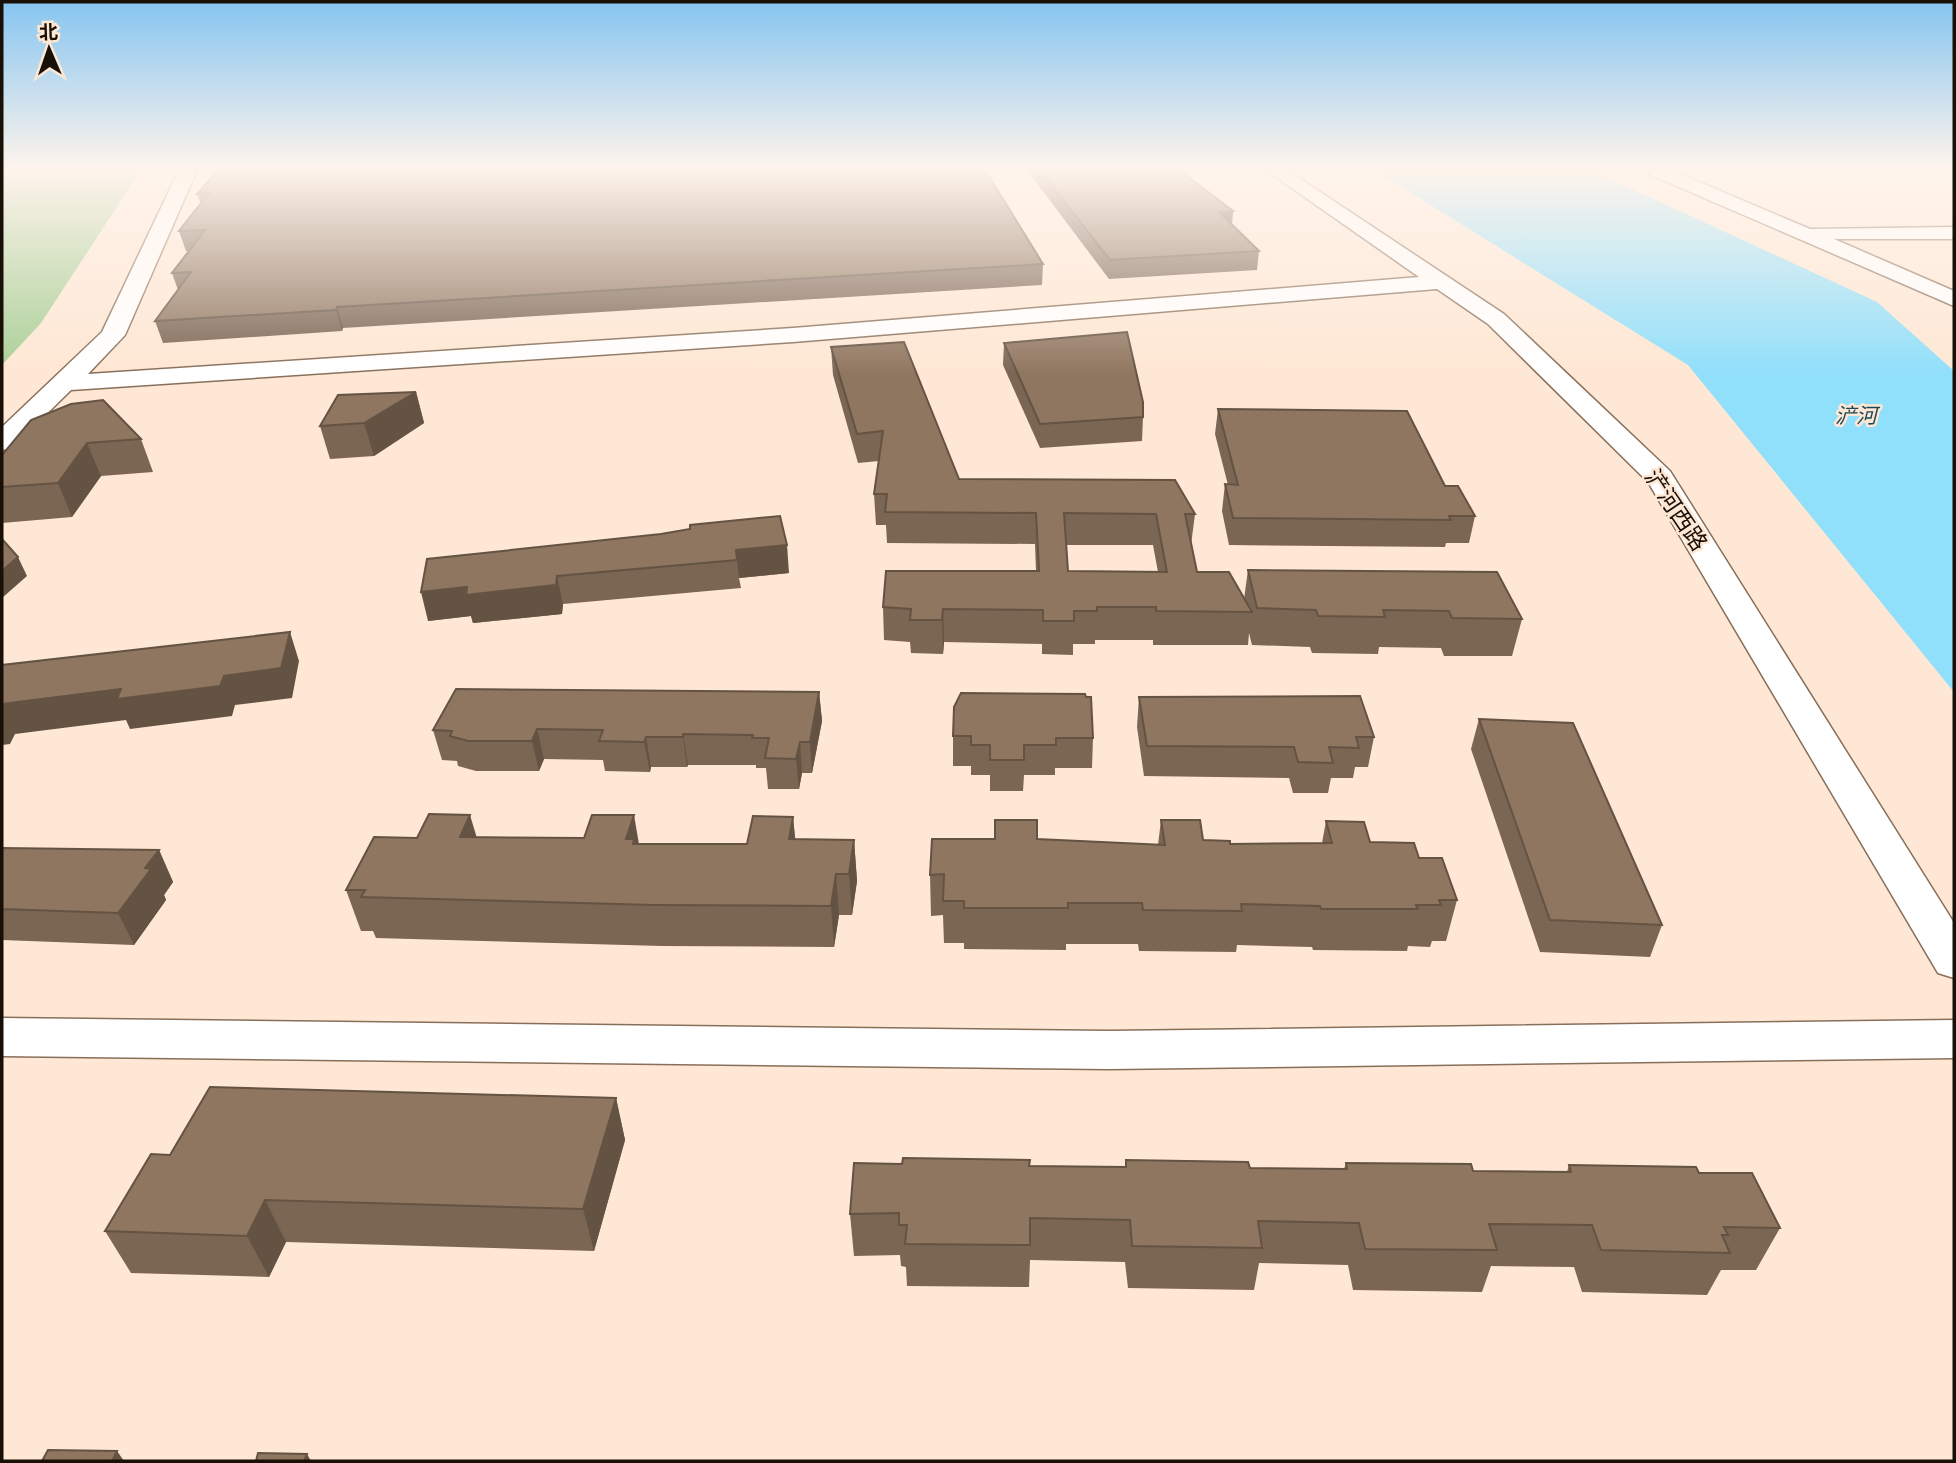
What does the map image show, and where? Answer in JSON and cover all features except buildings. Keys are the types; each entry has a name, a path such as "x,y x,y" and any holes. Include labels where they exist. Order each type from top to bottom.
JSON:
{"street":[{"path":"2,442 114,335 157,238"},
{"name":"浐河西路","path":"1377,238 1496,318 1660,477 1954,961"},
{"path":"1813,238 1954,299"},
{"path":"1856,238 1954,241"},
{"path":"63,383 779,336 1442,282"},
{"path":"2,1037 1109,1050 1954,1039"}],"green space":[{"path":"2,238 96,238 41,323 2,365"}],"water":[{"name":"浐河","path":"1484,238 1739,238 1877,302 1954,371 1954,692 1688,365"}]}
